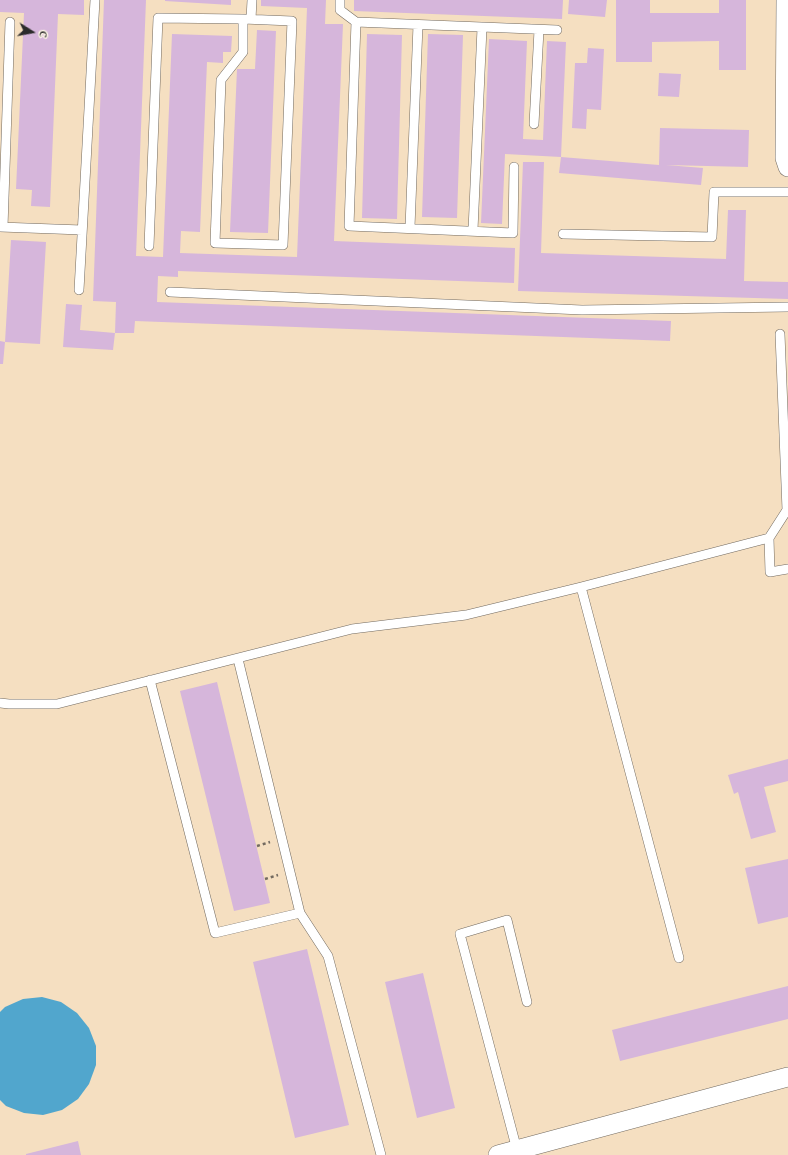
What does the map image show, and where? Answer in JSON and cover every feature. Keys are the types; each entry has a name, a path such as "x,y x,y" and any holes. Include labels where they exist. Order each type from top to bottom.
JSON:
{"street":[{"path":"786,0 785,158 788,167"},
{"path":"498,1155 788,1077"}],"lane":[{"path":"79,290 95,0"},
{"path":"150,246 158,18 247,19 292,21 283,245 215,243 221,80 243,52 247,19 252,0"},
{"path":"340,0 340,10 356,22 557,30"},
{"path":"10,22 2,162 1,227 82,230"},
{"path":"356,22 349,226 473,230 513,233 514,166"},
{"path":"410,228 418,25"},
{"path":"473,230 482,28"},
{"path":"534,124 539,30"},
{"path":"563,234 712,237 714,192 788,192"},
{"path":"170,292 582,310 788,307"},
{"path":"780,334 787,510 769,538 770,572 788,569"},
{"path":"0,702 10,704 56,704 352,629 466,615 769,538"},
{"path":"581,587 679,958"},
{"path":"238,658 300,913 328,956 382,1155"},
{"path":"150,680 215,933 300,913"},
{"path":"517,1150 460,934 507,920 527,1002"}],"water":[{"path":"42,997 61,1002 77,1013 89,1028 96,1046 96,1065 89,1084 78,1099 62,1110 43,1115 24,1113 6,1106 0,1100 0,1012 5,1007 23,999"}],"building":[{"path":"0,0 84,0 84,15 58,14 50,207 31,206 32,190 16,189 24,13 0,12"},
{"path":"104,0 146,0 136,256 163,257 172,34 232,36 231,52 223,52 223,63 207,62 200,232 181,231 180,253 297,257 307,8 261,6 261,0 326,0 325,24 343,24 334,241 515,248 514,283 178,271 178,277 158,276 157,302 671,321 670,341 135,321 134,333 115,333 116,302 93,301"},
{"path":"231,0 231,5 165,1"},
{"path":"354,0 563,0 562,19 354,11"},
{"path":"569,0 607,0 605,17 568,14"},
{"path":"616,0 650,0 650,13 719,13 719,0 746,0 746,70 719,70 719,41 652,42 652,62 616,62"},
{"path":"257,30 276,31 268,233 230,232 237,69 255,69"},
{"path":"367,34 402,35 397,219 362,218"},
{"path":"428,34 463,35 457,218 422,217"},
{"path":"489,39 527,41 523,139 543,140 547,41 566,42 561,157 505,154 502,224 481,223"},
{"path":"588,48 604,49 601,110 587,109 586,129 572,128 575,63 587,63"},
{"path":"659,73 681,74 679,97 658,96"},
{"path":"660,128 749,130 748,167 666,165 703,168 701,185 559,173 561,157 659,165"},
{"path":"523,162 544,162 541,253 726,259 728,210 746,210 744,281 788,282 788,299 518,291"},
{"path":"11,240 46,242 40,344 5,342"},
{"path":"66,304 82,305 80,330 115,333 113,350 63,347"},
{"path":"0,341 5,342 3,364 0,364"},
{"path":"217,682 270,903 234,911 180,691"},
{"path":"788,759 788,781 764,787 776,832 751,839 738,792 734,794 728,775"},
{"path":"788,859 788,917 758,924 745,868"},
{"path":"307,949 349,1125 295,1138 253,962"},
{"path":"423,973 455,1108 417,1118 385,982"},
{"path":"788,986 788,1019 620,1061 612,1030"},
{"path":"78,1141 81,1155 26,1155 26,1154"}]}
